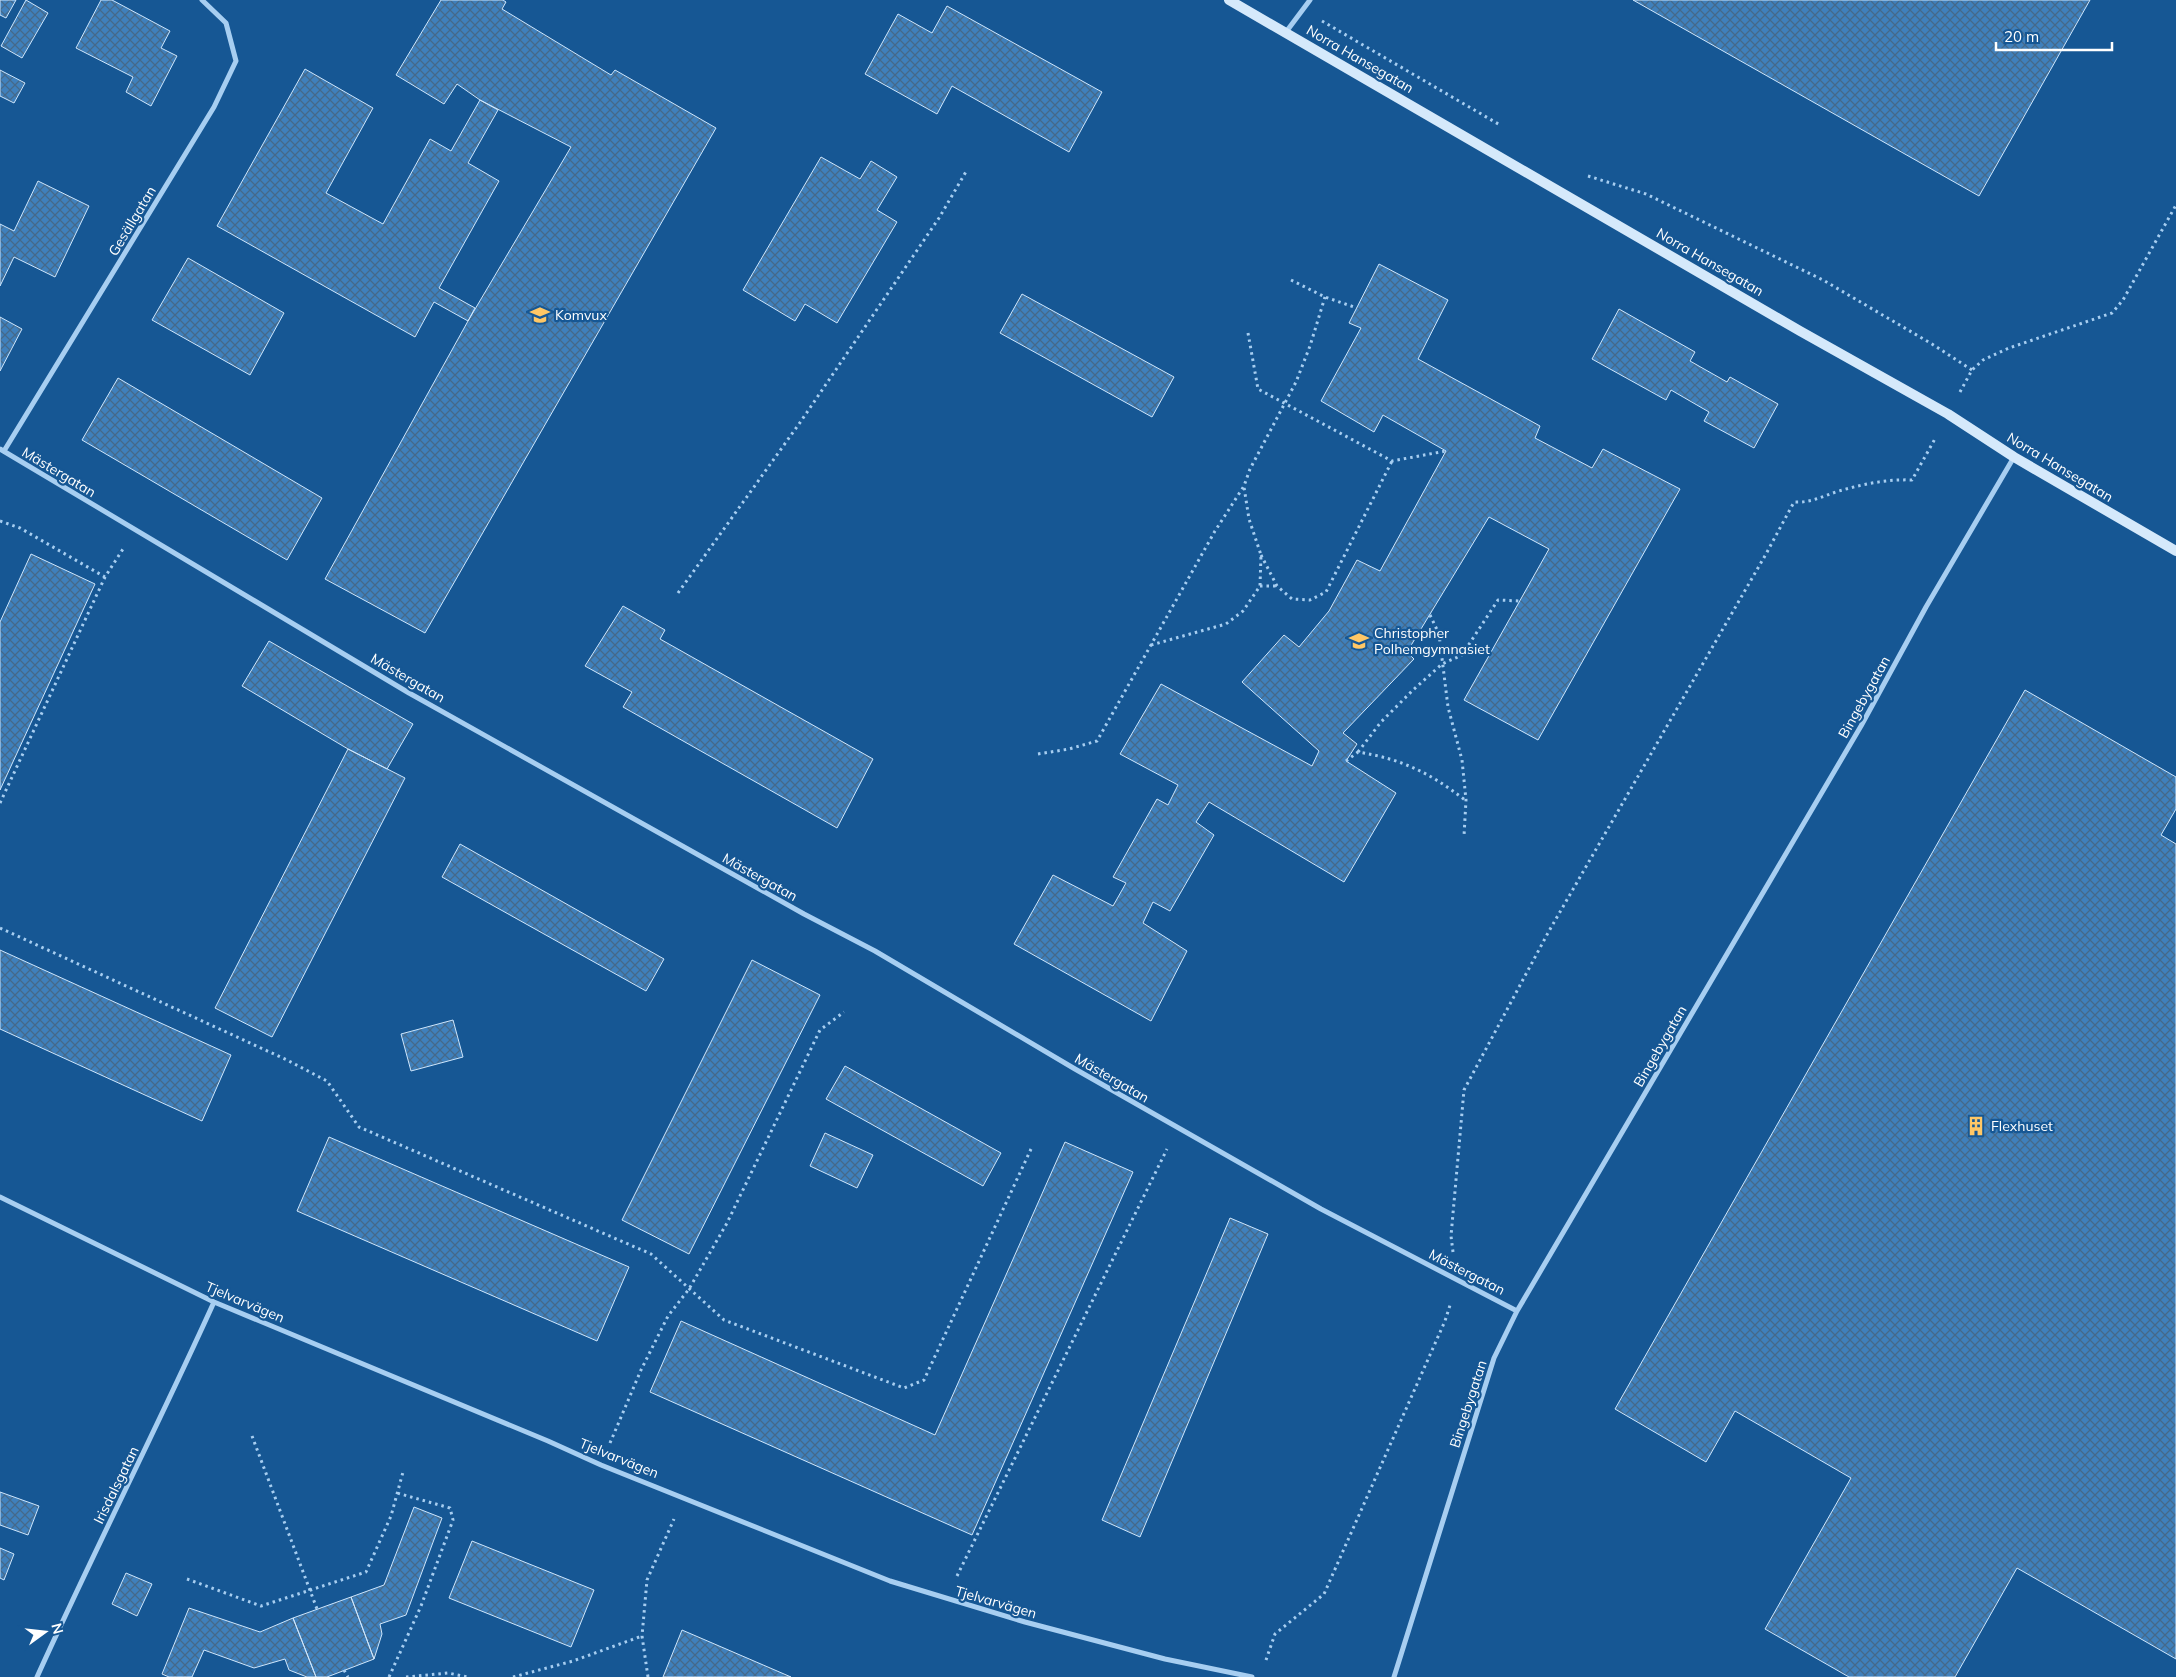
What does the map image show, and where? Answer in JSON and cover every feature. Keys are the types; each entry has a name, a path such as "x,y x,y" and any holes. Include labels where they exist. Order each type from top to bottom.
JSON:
{"main road":[{"name":"Norra Hansegatan","path":"1229,0 1800,331 1948,414 2014,457 2176,551"}],"street":[{"name":"Gesällgatan","path":"2,450 214,107 236,61 226,23 202,0"},
{"path":"1286,32 1304,11 1310,0"},
{"name":"Mästergatan","path":"2,450 409,693 804,914 875,951 1177,1128 1321,1209 1517,1311"},
{"name":"Bingebygatan","path":"1394,1677 1494,1358 1517,1311 1861,726 1926,607 2014,457"},
{"name":"Tjelvarvägen","path":"0,1197 214,1302 548,1441 601,1465 890,1581 1025,1622 1147,1654 1252,1677"},
{"name":"Irisdalsgatan","path":"37,1677 73,1597 162,1416 214,1302"}],"path":[{"path":"1304,11 1508,129"},
{"path":"678,593 799,424 939,218 967,170"},
{"path":"1583,172 1591,177 1646,194 1823,280 1932,344 1972,370"},
{"path":"1264,1668 1275,1634 1324,1594 1445,1321 1458,1280 1451,1236 1464,1090 1554,923 1794,502 1808,503 1866,484 1896,479 1912,480 1972,370 1983,360 2009,348 2112,313 2123,300 2176,205"},
{"path":"1291,280 1325,297 1357,308"},
{"path":"1038,754 1069,749 1097,741 1215,531 1244,486 1284,402 1296,382 1310,346 1325,297"},
{"path":"1248,333 1258,389 1392,460 1446,451"},
{"path":"1244,486 1249,519 1261,555 1277,586 1292,599 1310,600 1326,592 1392,460"},
{"path":"0,520 20,528 105,577"},
{"path":"0,803 105,577 135,530"},
{"path":"1151,645 1226,624 1243,611 1260,586 1261,555"},
{"path":"1260,586 1277,586"},
{"path":"1346,761 1358,752 1381,722 1442,664 1462,655 1498,600 1520,601"},
{"path":"1430,615 1439,634 1448,707 1462,760 1466,800 1464,836"},
{"path":"1358,752 1383,756 1409,765 1440,781 1466,800"},
{"path":"0,928 298,1065 327,1081 359,1126 651,1254 724,1320 904,1388 924,1380 1031,1149"},
{"path":"601,1465 641,1370 668,1316 689,1289 727,1223 820,1030 844,1012"},
{"path":"946,1599 1177,1128"},
{"path":"252,1436 317,1609"},
{"path":"187,1579 261,1606 366,1572 391,1516 403,1472"},
{"path":"388,1677 421,1606 453,1520 450,1508 397,1493"},
{"path":"648,1677 642,1636 647,1580 684,1497"},
{"path":"513,1677 574,1661 642,1636"},
{"path":"344,1670 348,1677"},
{"path":"406,1677 448,1673 468,1677"}],"building":[{"path":"0,0 16,0 6,18 0,15"},
{"path":"26,0 48,13 22,58 1,46"},
{"path":"101,0 112,0 170,31 161,48 177,56 151,106 126,92 133,77 76,48"},
{"name":"Komvux","path":"441,0 503,0 506,2 502,9 611,75 615,70 716,128 425,633 325,579 468,321 571,147 480,100 457,84 444,104 396,75"},
{"path":"1633,0 2090,0 1979,196"},
{"path":"947,6 1102,92 1069,152 952,86 937,114 865,74 898,14 932,33"},
{"path":"305,69 373,108 326,193 383,224 430,139 451,151 480,100 498,110 468,163 499,181 439,288 475,308 468,321 434,302 415,337 217,226"},
{"path":"0,70 25,83 14,103 0,96"},
{"path":"821,157 860,179 871,161 897,177 877,210 897,222 837,323 805,304 795,321 743,290"},
{"path":"38,181 89,206 55,277 14,257 0,286 0,224 14,231"},
{"path":"188,258 284,313 250,375 152,320"},
{"name":"Christopher Polhemgymnasiet","path":"1379,264 1448,300 1418,359 1540,426 1535,438 1592,468 1603,449 1680,489 1538,740 1464,700 1549,549 1489,517 1407,652 1414,659 1343,733 1357,744 1346,761 1396,793 1344,882 1209,802 1196,822 1214,835 1170,911 1153,902 1143,923 1187,951 1151,1021 1014,944 1053,875 1113,906 1126,883 1113,877 1157,799 1168,805 1178,785 1120,754 1161,684 1312,766 1319,751 1242,682 1284,635 1299,647 1329,611 1357,560 1380,571 1446,451 1383,415 1374,432 1321,401 1361,328 1349,323"},
{"path":"1022,294 1174,377 1152,417 1000,333"},
{"path":"1619,309 1695,352 1690,361 1727,382 1730,377 1778,404 1754,448 1704,421 1709,412 1671,390 1666,400 1592,359"},
{"path":"0,317 22,329 0,371"},
{"path":"118,378 322,498 287,560 82,440"},
{"path":"31,554 95,584 0,790 0,622"},
{"path":"623,606 665,630 660,639 873,759 837,828 623,707 632,692 585,666"},
{"path":"269,641 413,724 387,769 348,749 242,686"},
{"name":"Flexhuset","path":"2025,690 2176,777 2176,809 2161,835 2176,844 2176,1659 2017,1568 1955,1677 1849,1677 1765,1629 1851,1478 1735,1411 1706,1462 1615,1409"},
{"path":"348,749 405,778 272,1037 215,1008"},
{"path":"460,844 664,959 646,991 442,877"},
{"path":"0,950 231,1055 202,1121 0,1029"},
{"path":"752,960 820,995 689,1254 622,1220"},
{"path":"453,1020 463,1057 411,1071 401,1034"},
{"path":"845,1066 1001,1153 983,1186 826,1099"},
{"path":"825,1133 873,1155 857,1188 810,1166"},
{"path":"329,1137 629,1267 597,1341 297,1211"},
{"path":"1065,1142 1133,1172 972,1535 650,1392 681,1321 935,1435"},
{"path":"1230,1218 1268,1234 1140,1537 1102,1520"},
{"path":"0,1492 39,1506 28,1535 0,1525"},
{"path":"414,1507 442,1518 406,1615 380,1624 382,1634 374,1659 351,1597 384,1585"},
{"path":"472,1541 594,1590 571,1647 449,1598"},
{"path":"0,1548 14,1554 4,1580 0,1578"},
{"path":"126,1573 152,1584 137,1616 112,1604"},
{"path":"351,1597 374,1659 327,1677 316,1677 293,1618"},
{"path":"189,1608 260,1632 293,1618 316,1677 307,1677 289,1670 285,1659 254,1668 204,1650 192,1677 169,1677 162,1674"},
{"path":"682,1630 791,1677 663,1677"}],"place":[{"name":"Komvux","path":"540,315"},
{"name":"Christopher Polhemgymnasiet","path":"1359,641"},
{"name":"Flexhuset","path":"1976,1126"}]}
